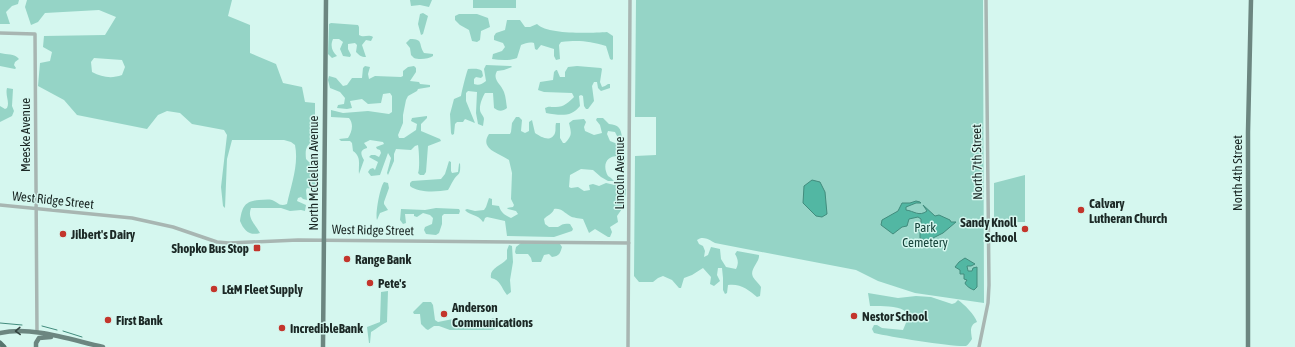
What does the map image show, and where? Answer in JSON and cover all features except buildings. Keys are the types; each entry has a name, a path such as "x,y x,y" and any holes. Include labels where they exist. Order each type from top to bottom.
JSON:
{"highway":[{"path":"0,343 4,347"},
{"path":"0,346 4,347"}],"main road":[{"name":"North McClellan Avenue","path":"324,347 326,0"},
{"name":"North 4th Street","path":"1248,347 1248,132 1251,0"},
{"path":"0,333 14,331 37,332 86,345 103,347"},
{"path":"36,347 36,343 39,338 59,337"}],"street":[{"name":"Lincoln Avenue","path":"628,347 630,0"},
{"name":"North 7th Street","path":"979,347 988,303 989,285 986,0"},
{"name":"Meeske Avenue","path":"0,33 36,34 37,332"},
{"name":"West Ridge Street","path":"0,205 132,218 173,227 217,242 235,243 324,240 629,243"}],"green space":[{"path":"0,0 19,0 18,4 12,6 6,12 10,24 0,24"},
{"path":"27,0 232,0 228,16 250,25 250,53 276,64 283,83 302,87 305,102 315,103 315,140 306,150 306,159 309,162 317,164 319,171 315,182 317,190 307,188 307,200 301,197 298,198 297,201 306,205 305,211 290,211 281,208 251,208 250,215 252,221 260,233 256,234 250,233 243,228 240,221 243,209 250,202 272,200 280,205 287,204 296,160 295,145 291,142 284,140 232,140 227,159 225,208 223,206 221,187 227,135 224,130 192,124 180,113 167,111 158,115 147,129 77,115 64,100 38,86 40,63 50,61 52,52 43,47 44,36 105,35 116,17 99,10 45,13 38,22 31,25 25,7","holes":["94,58 122,60 125,67 122,75 107,77 92,72 91,62"]},
{"path":"410,0 432,0 429,7 420,5 411,6"},
{"path":"473,0 516,0 516,8 473,8"},
{"name":"Park Cemetery","path":"636,0 983,0 984,303 915,293 878,281 856,270 715,243 704,238 697,240 699,244 703,246 705,251 704,257 708,255 711,247 720,249 721,259 726,267 736,269 738,261 735,254 737,251 759,255 752,274 761,287 760,296 757,297 744,288 736,285 728,285 727,293 725,294 723,290 722,268 718,268 717,275 720,281 714,286 710,284 711,277 703,268 684,278 681,288 679,288 672,280 663,276 653,282 639,282 634,276 635,156 656,155 656,117 635,117"},
{"path":"423,13 428,16 423,34 421,35 418,24 420,14"},
{"path":"459,14 477,14 488,18 490,27 481,31 480,40 477,42 472,41 469,30 455,20 455,16"},
{"path":"507,20 520,20 525,27 530,27 537,24 543,28 560,32 607,32 613,36 613,59 610,59 606,46 579,41 561,42 559,45 560,59 556,60 554,56 554,49 541,45 537,50 535,49 534,43 526,43 521,45 517,58 508,60 492,59 493,54 502,51 505,47 503,43 494,40 494,36 496,33 505,30"},
{"path":"329,24 358,25 359,35 373,37 371,41 366,40 362,45 366,57 360,56 356,52 357,45 355,43 348,44 348,49 351,55 350,57 343,56 340,49 343,42 339,39 333,39 332,48 337,56 332,58 328,54"},
{"path":"410,39 419,41 424,53 433,54 433,56 424,59 414,58 411,55 410,48 406,43"},
{"path":"0,53 13,55 19,59 15,62 15,69 0,66"},
{"path":"486,65 512,67 497,71 496,74 496,79 505,94 507,108 502,111 494,108 493,93 485,93 480,106 480,111 484,118 483,126 478,124 476,113 477,92 468,91 466,93 466,101 475,123 465,119 463,122 457,122 455,124 454,134 452,135 450,114 454,99 461,96 468,69 477,69 482,71 483,76 481,78 476,77 474,79 474,84 479,85 486,81 484,69"},
{"path":"365,66 370,67 368,74 369,79 375,76 401,77 403,76 403,71 408,67 414,66 416,68 416,72 410,81 430,85 430,87 418,89 408,96 403,115 403,123 398,135 399,138 404,138 416,130 417,124 411,121 412,118 427,116 421,124 421,131 440,139 441,141 428,146 426,172 424,175 420,175 418,173 418,145 411,150 396,149 394,161 388,175 387,173 391,158 388,153 380,175 371,176 368,172 373,168 375,170 378,162 369,157 371,155 375,155 379,157 381,153 376,147 384,144 383,142 370,140 364,143 367,148 362,151 364,160 359,174 359,159 353,151 352,143 350,141 341,141 339,139 348,138 351,133 352,123 349,118 331,117 331,110 343,113 368,111 389,114 392,112 392,96 390,93 383,94 381,103 368,104 362,99 350,101 352,108 337,108 338,105 344,104 345,98 340,92 330,88 328,80 329,76 336,78 343,86 347,85 352,78 362,78 363,68"},
{"path":"577,66 601,68 600,82 602,87 610,84 610,88 601,91 598,88 597,82 594,82 592,86 594,101 588,109 584,106 583,96 581,95 579,96 580,106 573,112 564,115 546,113 545,108 563,106 574,97 572,93 544,92 538,90 540,82 553,80 554,72 556,70 560,77 565,77 565,72 568,67"},
{"path":"7,88 13,89 12,106 14,111 12,116 0,122 0,106 5,109 8,106"},
{"path":"516,117 519,117 522,120 521,131 525,133 529,131 529,122 532,120 535,133 546,138 551,138 553,136 556,123 560,123 560,138 563,143 568,140 570,136 571,131 569,123 573,120 584,119 586,122 584,127 585,131 594,135 602,133 600,125 596,120 597,118 603,118 609,124 615,125 619,128 622,138 618,138 615,132 608,131 607,134 610,141 620,145 624,149 624,170 621,169 620,156 611,157 606,162 605,168 608,176 614,181 608,181 593,170 581,169 570,175 569,187 578,187 584,191 590,190 589,185 593,184 599,186 606,183 624,187 626,190 624,206 617,216 618,222 610,227 612,232 610,237 595,229 589,233 583,219 571,217 559,209 554,209 544,219 545,224 549,227 558,227 564,224 570,224 573,229 572,231 554,237 507,236 505,221 487,217 483,222 481,219 465,210 484,210 489,198 492,199 492,205 499,206 502,212 507,216 511,218 518,214 516,211 507,208 513,207 514,205 511,199 512,173 509,160 492,150 486,143 489,134 510,134 512,123"},
{"path":"449,161 451,162 452,173 458,172 460,163 460,172 448,190 423,191 410,186 412,181 441,179 445,174"},
{"path":"1025,175 1025,222 994,222 994,183"},
{"path":"384,182 388,183 389,188 384,202 388,210 380,213 377,220 378,201"},
{"path":"436,208 459,209 460,211 459,214 444,214 442,216 442,224 439,233 436,235 426,234 424,230 425,227 432,224 433,218 430,215 423,213 417,217 414,216 414,214 405,214 406,223 403,224 400,220 401,209 425,210"},
{"path":"521,243 560,244 562,247 560,253 556,256 552,257 549,254 544,255 541,262 532,262 528,254 516,254 516,247"},
{"path":"509,245 512,246 513,262 510,280 511,292 507,295 499,282 491,278 491,275 494,269 507,259 507,250"},
{"path":"388,291 387,322 371,332 369,343 367,327 380,322 381,292"},
{"path":"868,293 898,298 916,296 931,297 952,304 958,300 969,310 977,322 974,323 972,327 972,339 966,346 959,346 874,333 872,329 874,325 882,328 903,330 908,318 906,312 899,308 888,306 870,306"},
{"path":"423,302 431,302 433,305 435,320 438,322 458,318 464,323 483,323 493,318 497,320 496,327 492,330 450,330 439,326 434,326 428,330 421,324 420,314 414,314 413,312"}],"shaded area":[{"path":"812,180 820,182 825,192 827,214 822,217 816,216 803,203 804,186"},
{"path":"916,201 921,203 916,203 906,207 906,210 921,214 927,211 923,205 935,216 939,215 950,220 951,222 956,222 943,233 927,241 920,238 920,231 916,228 921,223 921,219 918,217 909,219 907,226 902,227 893,234 881,225 882,220 898,211 902,203"},
{"path":"965,258 975,264 967,266 968,271 972,271 973,268 977,267 977,287 974,290 966,285 965,283 967,280 964,279 964,274 960,274 960,270 955,267"}],"waterway":[{"path":"0,323 22,325"},
{"path":"42,326 57,330"},
{"path":"63,331 82,337"}],"place":[{"name":"Calvary Lutheran Church","path":"1081,210"},
{"name":"Sandy Knoll School","path":"1025,229"},
{"name":"Jilbert's Dairy","path":"63,234"},
{"name":"Shopko Bus Stop","path":"257,248"},
{"name":"Range Bank","path":"347,259"},
{"name":"Pete's","path":"370,283"},
{"name":"L&M Fleet Supply","path":"214,289"},
{"name":"Anderson Communications","path":"444,314"},
{"name":"Nestor School","path":"854,316"},
{"name":"First Bank","path":"108,320"},
{"name":"IncredibleBank","path":"282,328"}]}
